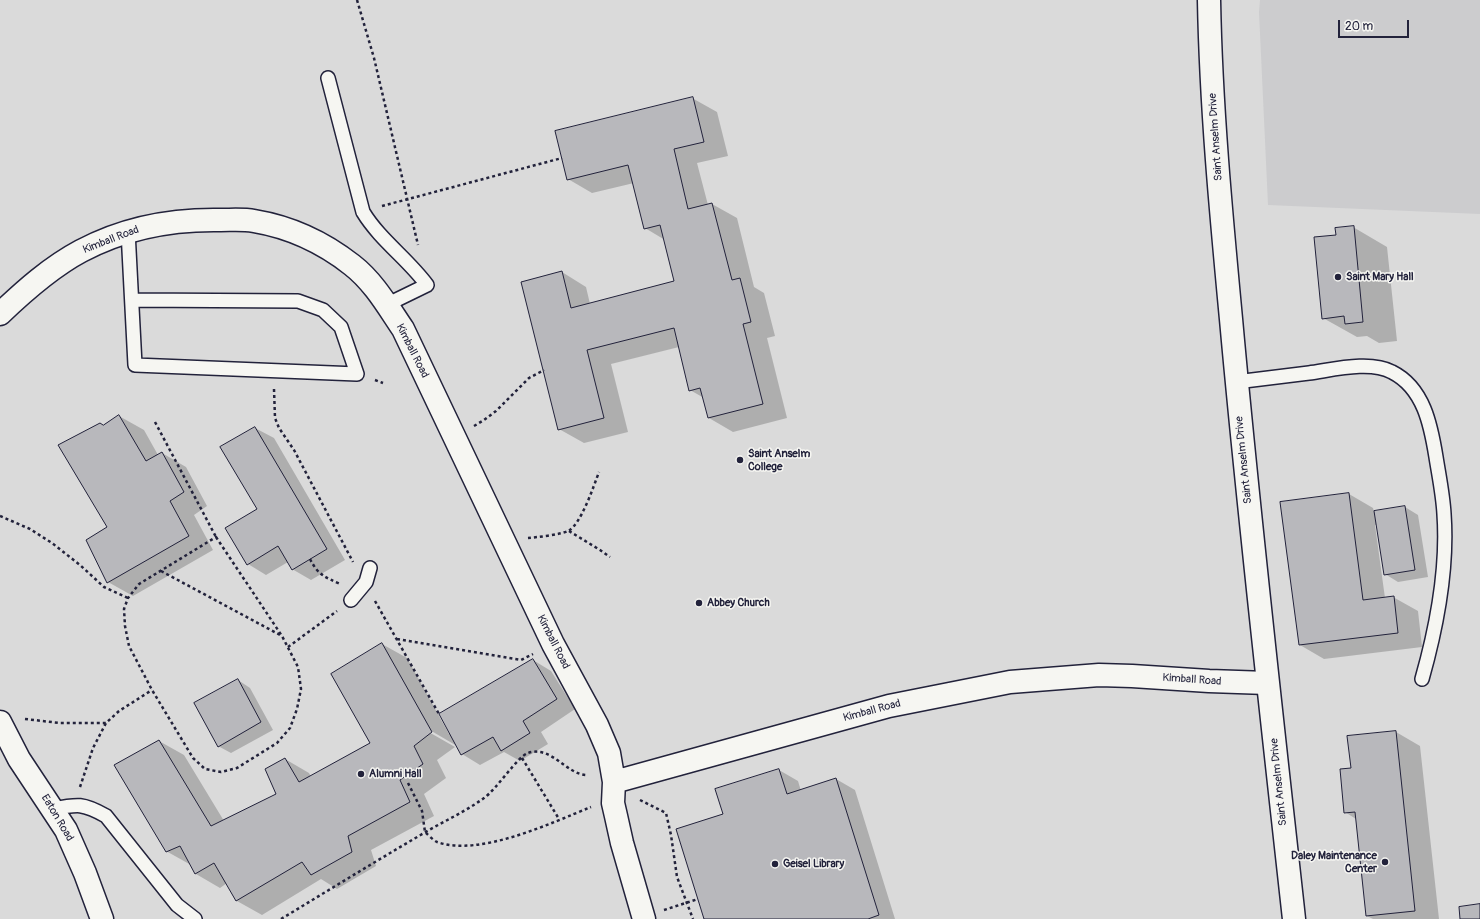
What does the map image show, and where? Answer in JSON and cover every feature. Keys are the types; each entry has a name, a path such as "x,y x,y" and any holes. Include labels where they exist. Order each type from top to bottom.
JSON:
{"street":[{"name":"Saint Anselm Drive","path":"1209,0 1210,60 1236,382 1294,919"},
{"name":"Kimball Road","path":"0,314 25,290 62,262 101,241 128,232 170,222 197,220 253,221 312,239 353,266 372,284 403,329 553,644 597,725 609,753 614,782 889,706 1010,682 1068,676 1099,675 1209,681 1268,682"},
{"name":"Eaton Road","path":"0,722 19,759 66,830 78,854 102,919"},
{"path":"614,782 613,803 622,843 653,915"}],"lane":[{"path":"328,78 362,212 370,224 427,285 386,305"},
{"path":"128,232 132,300 136,365 357,374 341,327 323,310 298,301 132,300"},
{"path":"1236,382 1358,366 1380,367 1392,372 1416,393 1425,409 1431,431 1444,514 1445,543 1439,604 1431,647 1422,679"},
{"path":"351,600 366,582 370,568"},
{"path":"52,809 75,805 92,808 106,816 178,905 194,919"}],"path":[{"path":"357,0 374,58 418,240 420,276"},
{"path":"362,212 562,158"},
{"path":"274,370 273,406 275,418 279,428 294,450 354,565"},
{"path":"484,420 496,411 529,378 544,370"},
{"path":"155,422 216,537 282,636 298,667 301,689 297,709 290,728 277,743 237,768 221,772 206,769 193,758 152,690 129,646 125,626 124,609 128,598 140,584 216,537"},
{"path":"527,538 569,531 590,498 599,472"},
{"path":"0,516 30,529 52,543 104,587 128,598"},
{"path":"569,531 610,557"},
{"path":"310,559 315,569 321,574 346,586"},
{"path":"161,571 282,636"},
{"path":"374,599 439,714"},
{"path":"288,647 351,600"},
{"path":"397,639 521,660 534,654"},
{"path":"75,805 93,748 106,723 119,711 152,690"},
{"path":"21,718 60,723 106,723"},
{"path":"281,919 486,797 528,753 537,752 546,754 556,758 580,774 586,775"},
{"path":"522,758 559,820"},
{"path":"408,783 422,811 425,832 436,841 453,844 472,845 523,833 594,806"},
{"path":"645,802 666,813 671,835 677,877 686,903 694,919"},
{"path":"653,915 698,899"}],"shaded area":[{"name":"Saint Anselm College","path":"0,0 1480,0 1480,919 0,919"},
{"path":"1260,0 1480,0 1480,214 1268,205 1259,12"}],"building":[{"path":"693,97 704,142 674,149 688,209 712,203 732,280 740,278 751,322 743,324 763,404 708,418 700,388 689,391 674,328 587,350 604,418 558,430 521,282 562,271 571,308 674,281 660,225 644,229 628,165 567,180 555,131"},
{"name":"Saint Mary Hall","path":"1354,226 1363,322 1345,324 1344,316 1322,319 1314,237 1336,235 1335,228"},
{"path":"119,415 146,461 162,452 184,492 170,501 189,536 107,583 86,540 107,527 58,445 100,423 103,425"},
{"path":"255,427 327,549 292,570 278,546 247,565 225,528 257,509 220,447"},
{"path":"1349,493 1363,600 1394,596 1398,633 1299,645 1280,502"},
{"path":"1405,506 1415,570 1384,575 1374,511"},
{"name":"Alumni Hall","path":"382,643 432,732 414,746 423,764 400,780 410,802 348,836 352,852 311,875 302,862 236,901 214,863 195,874 180,846 166,852 114,765 159,740 211,826 276,794 265,769 285,758 299,782 370,743 331,674"},
{"path":"533,659 557,699 523,721 530,733 501,751 493,737 461,755 439,714"},
{"path":"238,679 261,722 218,747 194,703"},
{"name":"Daley Maintenance Center","path":"1396,731 1415,911 1366,916 1355,812 1344,813 1340,769 1351,768 1347,736"},
{"name":"Geisel Library","path":"779,769 787,794 836,778 879,915 868,919 704,919 676,829 723,814 715,789"},
{"path":"1480,904 1480,919 1460,919 1459,907"}],"place":[{"name":"Saint Mary Hall","path":"1338,277"},
{"name":"Saint Anselm College","path":"740,460"},
{"name":"Abbey Church","path":"699,603"},
{"name":"Alumni Hall","path":"361,774"},
{"name":"Daley Maintenance Center","path":"1385,862"},
{"name":"Geisel Library","path":"775,864"}]}
